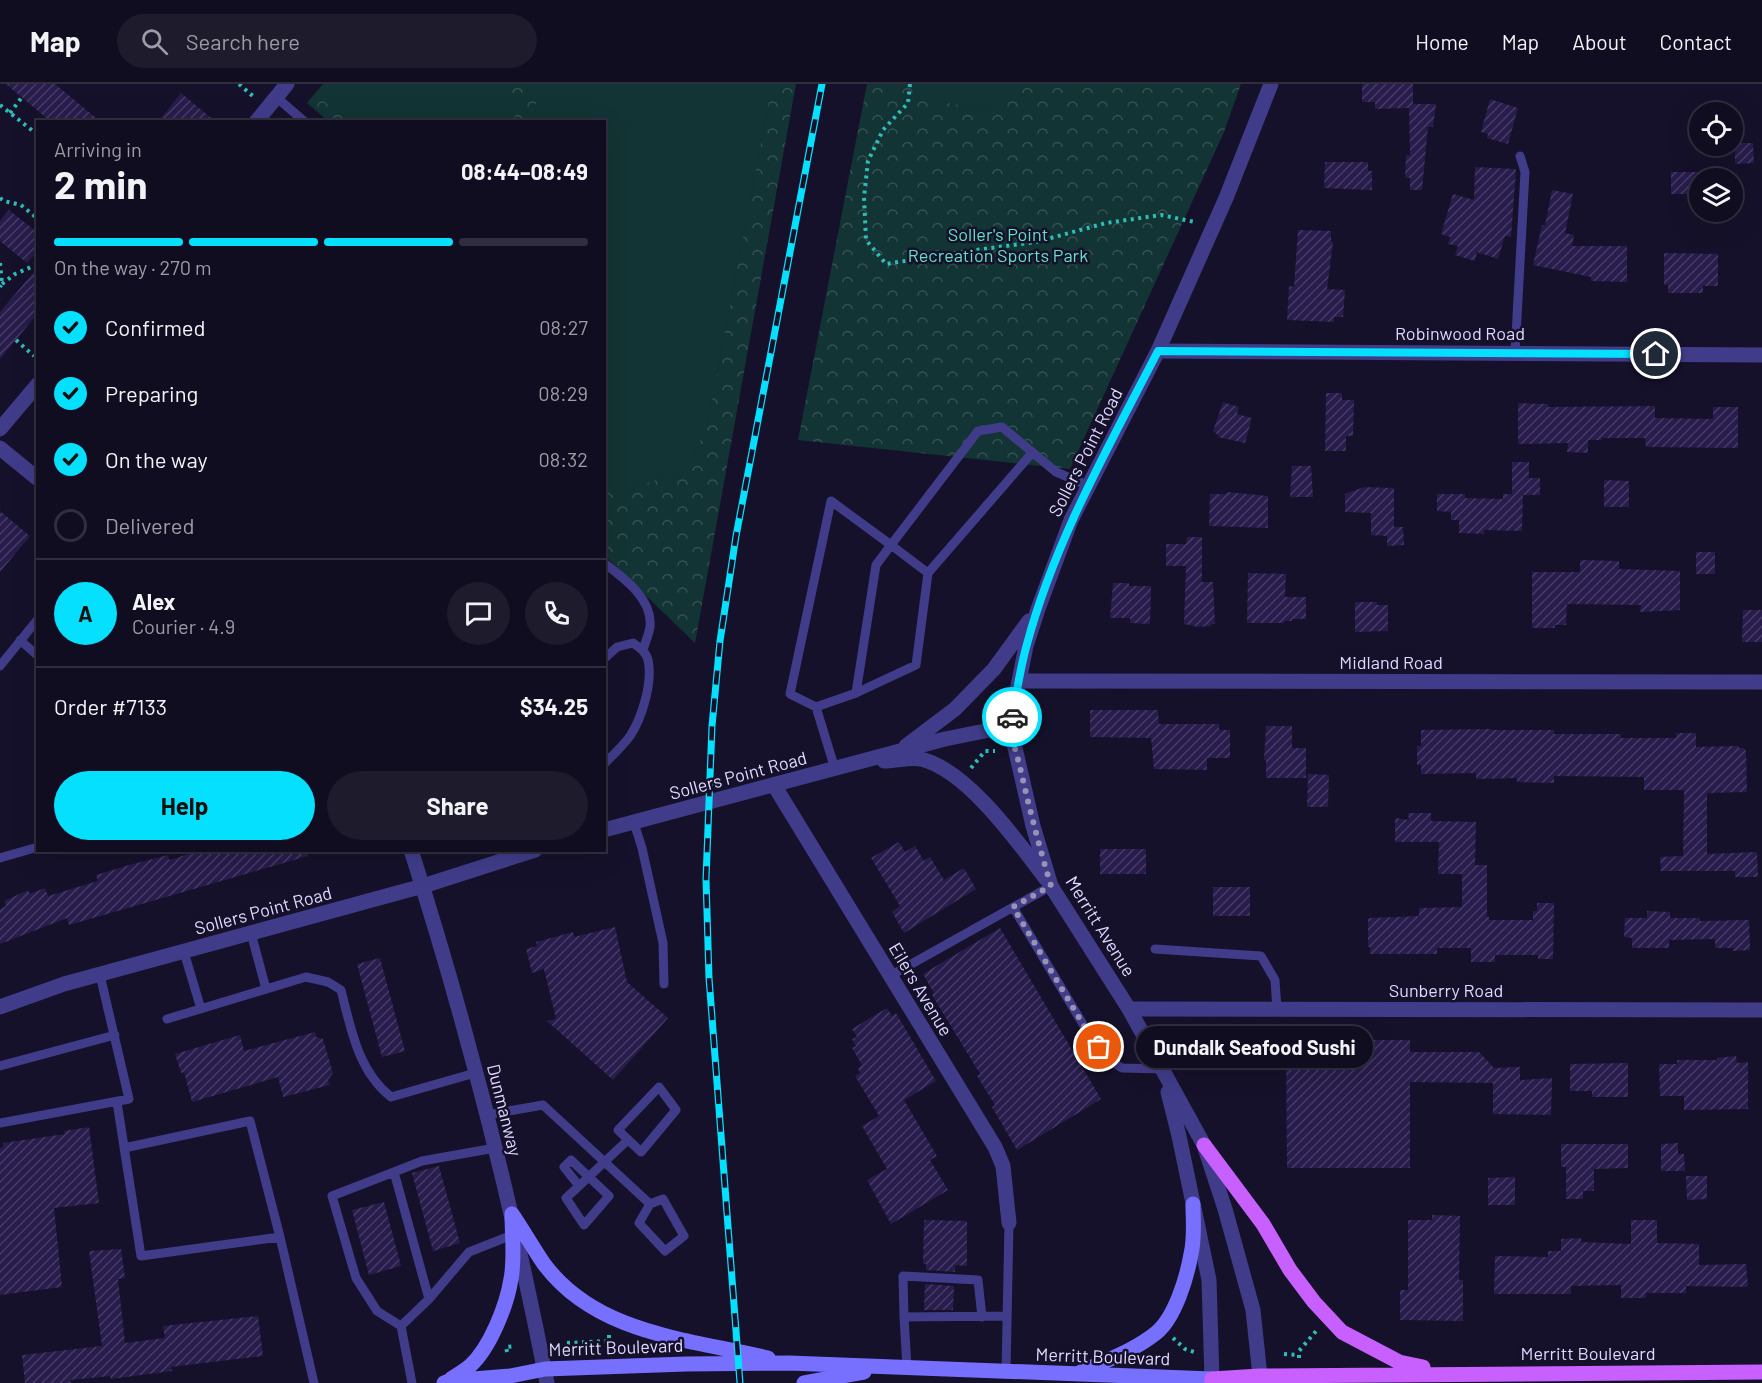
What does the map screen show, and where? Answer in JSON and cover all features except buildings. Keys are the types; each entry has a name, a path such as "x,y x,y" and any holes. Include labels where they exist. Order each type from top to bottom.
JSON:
{"main road":[{"path":"1204,1145 1263,1224 1302,1286 1342,1332 1399,1362 1458,1373"},
{"path":"1076,1374 1130,1348 1157,1332 1166,1321 1176,1302 1192,1253 1193,1204"},
{"path":"447,1382 471,1365 496,1325 507,1300 512,1277 512,1214"},
{"path":"512,1214 545,1265 570,1291 600,1312 635,1327 672,1338 737,1350 789,1363"},
{"name":"Merritt Boulevard","path":"447,1382 686,1364 789,1363 1212,1381 1458,1373 1762,1372"},
{"path":"804,1383 900,1367"}],"street":[{"path":"258,120 287,84"},
{"name":"Sollers Point Road","path":"606,829 901,750 1010,726 1026,646 1071,520 1158,351 1214,226 1271,84"},
{"name":"Robinwood Road","path":"1158,351 1762,355"},
{"path":"0,429 36,386"},
{"path":"0,448 36,477"},
{"path":"901,750 955,709 994,669 1038,609"},
{"name":"Midland Road","path":"1019,681 1762,682"},
{"name":"Merritt Avenue","path":"1010,726 1033,826 1051,886 1129,1010 1204,1145 1225,1209 1252,1310 1260,1379"},
{"path":"860,762 920,759 949,772 981,799 1051,886"},
{"name":"Eilers Avenue","path":"774,785 995,1147 1003,1166 1009,1223"},
{"name":"Dunmanway","path":"412,852 475,1073 512,1214 546,1376"},
{"path":"495,852 507,859"},
{"name":"Sollers Point Road","path":"0,1007 64,984 423,886 529,852"},
{"name":"Sunberry Road","path":"1129,1010 1762,1010"},
{"name":"Merritt Avenue","path":"1162,1069 1179,1136 1209,1280 1212,1381"}],"lane":[{"path":"276,97 303,120"},
{"path":"1515,353 1525,172 1520,156"},
{"path":"856,693 876,564 978,431 1002,427 1056,472 1089,486"},
{"path":"928,573 831,501 790,694 816,707 856,693 916,665 928,573 1032,453"},
{"path":"606,565 636,591 646,607 650,626 643,650"},
{"path":"0,666 36,620"},
{"path":"20,640 36,654"},
{"path":"606,656 617,647 633,643 643,650 648,659 649,674 643,709 629,736 606,762"},
{"path":"816,707 835,769"},
{"path":"634,822 663,943 664,984"},
{"path":"0,858 36,848"},
{"path":"890,976 1051,886"},
{"path":"1013,907 1090,1036 1108,1059 1122,1068 1162,1069"},
{"path":"251,933 266,989"},
{"path":"1155,950 1261,956 1275,980 1277,1010"},
{"path":"184,952 201,1009"},
{"path":"0,1123 129,1100 100,975"},
{"path":"167,1019 306,977 328,982 341,990 357,1051 377,1086 391,1097 475,1073"},
{"path":"0,1066 115,1035"},
{"path":"659,1087 676,1110 641,1152 628,1140 618,1130 659,1087"},
{"path":"117,1102 141,1256 280,1237"},
{"path":"486,1115 543,1104 650,1204"},
{"path":"124,1148 250,1121 314,1383"},
{"path":"579,1186 564,1167 571,1160 589,1177 609,1196 584,1225 566,1198 589,1177 628,1140"},
{"path":"412,1383 401,1326 377,1311 356,1278 332,1196 422,1161 495,1148"},
{"path":"394,1172 429,1299"},
{"path":"663,1198 684,1236 665,1251 639,1223 650,1204 663,1198"},
{"path":"1005,1372 1009,1223"},
{"path":"401,1326 429,1299 469,1252 512,1235"},
{"path":"900,1367 904,1317 903,1276 978,1280 982,1317"},
{"path":"904,1317 1007,1316"}],"path":[{"path":"910,84 908,103 883,130 868,161 864,197 866,240 886,264 1036,242 1106,223 1161,215 1214,226"},
{"path":"10,113 22,97"},
{"path":"0,105 36,133"},
{"path":"0,198 21,205 36,217"},
{"path":"0,263 1,286"},
{"path":"1,286 15,274 36,265"},
{"path":"15,340 34,356"},
{"path":"965,774 985,751 995,750"},
{"path":"1299,1361 1299,1351 1323,1322"},
{"path":"567,1343 609,1341 610,1326"},
{"path":"1169,1335 1190,1352 1203,1352"},
{"path":"507,1352 506,1347 515,1346"},
{"path":"1190,1352 1190,1358"},
{"path":"1284,1354 1299,1355"}],"green space":[{"path":"323,84 796,84 695,643 606,557 606,120 327,120 307,103"},
{"path":"334,84 490,84 520,110 512,120 348,120 321,99"},
{"path":"540,84 772,84 707,428 685,471 619,492 606,490 606,120 533,120"},
{"name":"Soller's Point Recreation Sports Park","path":"867,84 1241,84 1224,132 1070,469 798,440"},
{"path":"926,84 1027,84 1019,93 988,110 942,102 925,90"}],"railway":[{"path":"740,1383 709,978 706,879 712,726 720,641 736,536 822,84"}],"way so far":[{"path":"1012,717 1010,726 1015,749 1033,826 1051,886 1013,907 1090,1036 1099,1047"}],"place":[{"name":"Dundalk Seafood Sushi","path":"1099,1047"}],"route":[{"path":"1012,717 1026,646 1071,520 1158,351 1656,354"}]}
